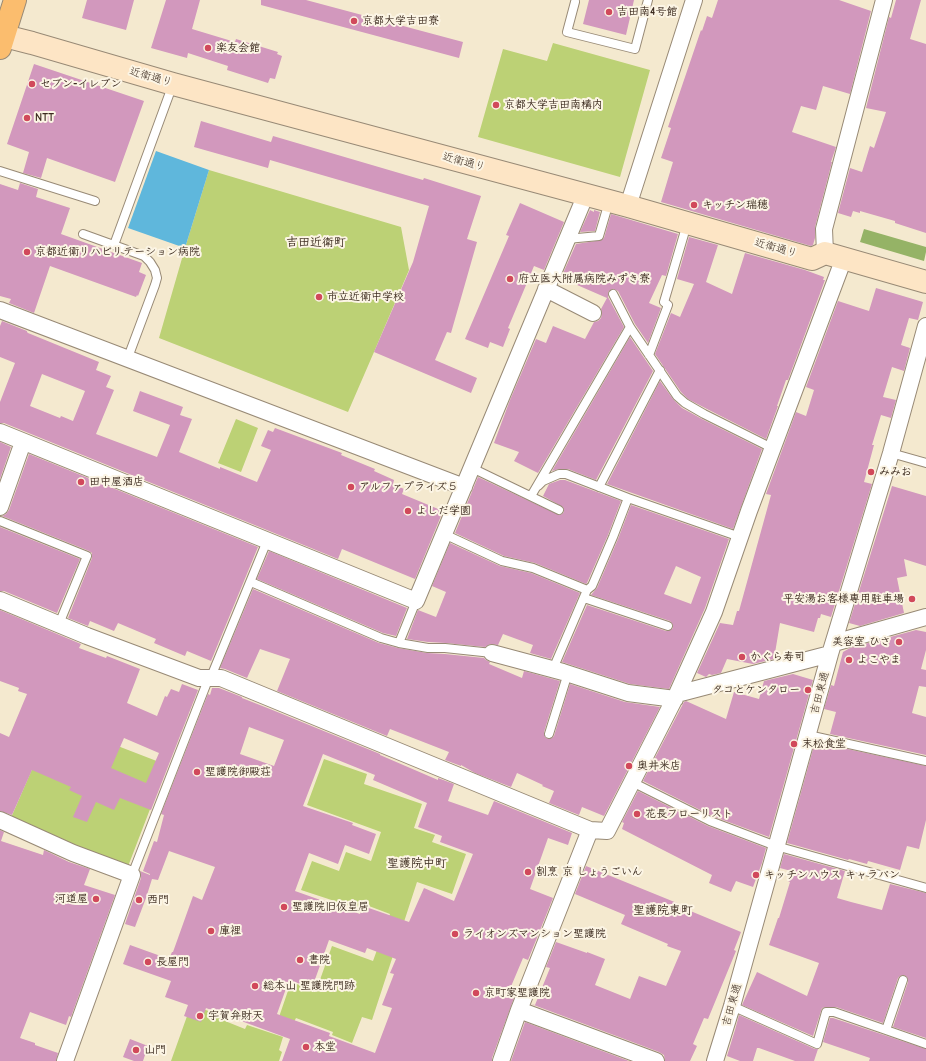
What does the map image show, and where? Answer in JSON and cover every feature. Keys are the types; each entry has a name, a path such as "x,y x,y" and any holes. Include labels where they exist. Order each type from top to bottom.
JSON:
{"main road":[{"path":"1,40 15,0"}],"street":[{"path":"619,203 694,0"},
{"path":"0,600 87,636 199,678 221,678 590,830 607,831 676,697 714,612 772,448 834,256 824,229 884,0"},
{"name":"近衛通り","path":"1,40 32,43 173,84 619,203 812,259 834,256 926,282"},
{"path":"0,432 416,601 586,194"},
{"path":"546,289 593,313"},
{"path":"0,310 127,360 464,487"},
{"name":"吉田東通","path":"715,1061 732,1006 832,649 891,453 926,326"},
{"path":"0,507 23,442"},
{"path":"492,652 560,671 628,693 676,697 832,649 926,617"},
{"path":"0,820 73,852 132,875 64,1061"},
{"path":"501,1061 519,1010 590,830"},
{"path":"519,1010 656,1061"}],"lane":[{"path":"575,2 567,32 635,49 648,0"},
{"path":"114,245 173,84"},
{"path":"0,171 95,201"},
{"path":"567,239 600,236 619,203"},
{"path":"649,355 668,305 664,302 688,223"},
{"path":"83,234 144,256 155,270 157,278 153,292 127,360"},
{"path":"613,294 630,327 677,396 685,403 772,448"},
{"path":"531,496 630,327"},
{"path":"599,487 660,370"},
{"path":"891,453 926,463"},
{"path":"472,468 559,510"},
{"path":"538,486 543,481 559,474 566,474 628,498 740,537"},
{"path":"549,734 560,671 584,598 587,590 592,586 628,498"},
{"path":"0,521 87,556 59,624"},
{"path":"444,534 502,561 532,568 587,590"},
{"path":"132,875 210,678 267,541"},
{"path":"250,582 380,638 428,648 492,652"},
{"path":"584,598 668,626"},
{"path":"399,643 416,601"},
{"path":"808,735 926,761"},
{"path":"632,782 710,821 776,846 926,888"},
{"path":"886,1030 903,980"},
{"path":"732,1006 817,1044 826,1012 834,1012 926,1044"}],"green space":[{"path":"553,43 650,70 620,177 478,137 503,49 547,61"},
{"path":"209,170 401,227 409,270 348,412 159,338"},
{"path":"864,229 926,247 924,261 860,242"},
{"path":"236,419 258,428 241,472 218,463"},
{"path":"53,721 167,765 127,869 10,820"},
{"path":"324,759 367,774 364,784 422,804 414,828 435,835 432,842 466,854 452,894 417,882 372,1020 362,1017 352,1043 332,1035 333,1032 296,1018 294,1022 279,1017 291,982 316,991 332,946 373,961 390,914 361,903 359,909 301,890 312,861 339,871 346,852 371,861 381,832 307,805"},
{"path":"191,1005 226,1017 225,1021 245,1029 247,1025 283,1037 279,1050 282,1052 279,1061 171,1061"}],"water":[{"path":"156,151 209,170 185,248 128,228"}],"building":[{"path":"87,0 134,0 126,30 82,18"},
{"path":"166,0 200,0 192,29 235,42 236,39 278,52 277,54 282,56 275,79 270,78 268,83 227,70 228,66 188,53 187,58 151,48"},
{"name":"京都大学吉田寮","path":"261,0 306,0 463,42 459,58 261,5"},
{"name":"吉田南4号館","path":"589,0 634,0 626,35 583,24"},
{"path":"718,0 839,0 871,11 850,94 823,86 816,110 801,106 792,132 836,147 815,227 815,238 813,245 811,246 661,202 673,162 661,158 671,128 668,127 701,30 702,31 707,16 712,18"},
{"path":"896,0 921,0 910,39 926,44 926,233 895,223 895,221 860,211 860,213 853,211 851,217 838,213 850,168 862,172 870,146 874,148 886,112 866,108 889,17 891,18"},
{"path":"34,64 144,101 115,182 47,158 41,178 23,173 29,152 7,144"},
{"path":"201,121 271,142 273,136 423,180 424,178 481,196 467,239 477,242 451,333 447,332 435,360 477,378 471,393 374,352 413,262 429,206 270,160 268,168 194,147"},
{"name":"京都近衛リハビリテーション病院","path":"20,183 38,189 36,197 70,208 61,234 142,263 139,272 146,275 138,296 137,295 136,297 50,266 34,313 9,303 11,299 0,296 0,184 18,190"},
{"name":"府立医大附属病院みずき寮","path":"520,203 564,222 544,270 534,266 508,328 510,329 503,347 490,342 488,348 465,339 509,236 506,235"},
{"path":"590,210 600,212 595,231 580,232"},
{"path":"611,214 678,234 666,276 662,275 649,303 661,308 648,343 635,324 618,291 613,289 609,291 608,297 624,327 538,473 514,461 519,452 494,443 510,400 536,339 546,343 553,326 585,339 594,322 601,318 601,309 607,298 561,278 576,244 602,240 604,238"},
{"path":"689,237 718,245 706,282 732,294 745,253 824,277 823,280 825,280 788,380 786,380 766,439 688,399 681,392 655,354 671,313 680,317 694,284 677,279"},
{"path":"876,288 923,302 918,320 909,318 901,345 910,348 904,371 892,367 883,397 896,400 891,418 881,415 872,445 874,445 864,482 872,484 831,617 821,614 820,618 818,618 814,632 780,623 774,659 753,664 727,659 721,673 712,675 709,674 706,677 697,673 720,623 733,625 737,611 739,611 771,495 766,494 796,412 806,416 814,390 806,387 838,301 869,311"},
{"path":"2,321 99,362 96,370 111,376 106,387 114,390 96,434 157,457 170,425 133,411 140,391 183,407 180,415 192,419 179,452 257,482 271,450 261,446 268,430 273,432 275,428 342,453 341,455 375,469 374,471 394,480 393,484 404,489 402,494 443,511 415,579 342,549 338,559 4,423 0,423 0,402 15,363 0,357 0,326","holes":["42,374 85,391 73,421 61,416 60,418 30,406"]},
{"path":"630,337 653,371 596,480 568,469 552,471"},
{"path":"660,381 673,399 682,408 762,449 733,529 607,484"},
{"path":"0,442 11,447 0,479"},
{"path":"29,454 258,547 211,661 187,651 185,656 154,643 156,639 118,623 114,631 90,621 88,626 68,618 92,558 92,553 2,516 9,510"},
{"path":"478,477 559,515 564,512 563,507 543,496 549,484 560,480 565,480 621,501 587,583 586,584 535,563 504,556 455,533"},
{"path":"892,486 926,496 926,566 904,559 907,576 897,578 904,613 860,626 849,623"},
{"path":"631,505 729,539 705,608 669,689 630,684 562,662 587,605 666,631 673,628 670,621 591,595 597,588","holes":["676,566 701,577 691,604 664,594"]},
{"path":"0,527 80,559 57,613 4,591 0,591"},
{"path":"450,543 500,566 531,573 580,593 551,659 530,653 533,645 503,634 498,645 490,644 485,647 407,639 418,610 436,617 446,592 432,586"},
{"path":"269,551 407,608 396,636 383,633 257,579"},
{"path":"253,589 379,643 427,653 484,658 490,662 489,664 522,678 524,671 560,681 544,732 545,737 548,739 554,736 570,684 625,702 660,707 604,816 582,807 579,815 549,803 554,791 517,773 511,787 475,773 461,765 445,760 449,752 390,729 387,736 277,691 290,659 260,649 247,678 220,668"},
{"path":"0,610 81,644 79,648 106,658 107,656 140,669 127,703 157,716 165,696 167,697 171,689 179,692 182,684 198,690 151,810 120,798 114,810 96,802 87,822 73,817 82,796 69,790 71,787 32,770 12,815 0,811 0,733 9,737 27,694 18,691 19,688 0,681","holes":["124,738 159,753 146,783 111,768"]},
{"path":"916,630 926,632 926,650 921,669 926,670 926,687 919,686 912,713 926,717 926,755 830,734 836,712 824,709 831,685 834,686 843,652 850,648"},
{"path":"793,674 813,680 769,837 712,816 643,781 684,702 686,701 726,719 734,692 759,699 764,681"},
{"path":"212,688 219,688 380,754 438,780 438,778 454,784 448,801 488,815 494,801 572,833 568,845 548,838 530,889 553,898 528,960 523,958 507,996 514,998 492,1061 282,1061 290,1039 206,1008 201,1022 184,1016 188,1005 165,997 171,981 123,964 130,945 169,959 173,952 193,896 202,900 215,867 169,851 158,880 152,879 135,927 125,924 141,878 140,871 150,875 143,871 154,841 157,842 164,815 161,814 208,694 210,695","holes":["249,727 284,740 274,766 240,754","323,754 375,775 373,780 427,803 418,827 442,836 440,842 473,854 454,901 424,888 409,922 363,906 360,914 295,891 309,853 338,864 345,845 369,854 376,834 352,825 353,823 303,806","329,940 365,953 367,948 396,959 390,973 394,974 382,1005 392,1008 375,1053 329,1036 330,1033 277,1014 289,980 312,988"]},
{"path":"815,742 926,766 926,820 919,849 907,846 900,870 868,861 867,864 848,860 787,843"},
{"path":"638,791 708,826 766,848 753,887 736,881 731,892 709,883 712,875 622,829 624,823 622,822"},
{"path":"0,830 4,832 1,841 43,855 44,850 69,862 90,869 84,885 115,895 71,1017 69,1016 66,1025 30,1012 20,1038 58,1053 56,1061 0,1061"},
{"path":"784,854 845,871 837,898 851,902 882,910 890,884 926,893 926,1038 893,1027 908,982 907,977 904,975 898,978 883,1023 836,1007 826,1007 822,1008 813,1036 742,1005 757,972 807,996 819,963 769,945 790,882 788,881 791,871 780,868"},
{"path":"586,866 677,903 676,905 741,932 734,950 736,951 708,1019 704,1018 693,1044 697,1046 690,1061 665,1061 664,1055 659,1052 531,1004 535,1005 550,968 546,967 556,942 605,959 595,985 630,999 639,976 666,986 681,951 621,924 625,915 575,894"},
{"path":"739,1015 818,1049 814,1061 795,1061 759,1048 757,1048 753,1061 740,1061 727,1056"},
{"path":"830,1018 926,1049 926,1061 869,1061 870,1058 823,1042"},
{"path":"525,1022 629,1061 511,1061"},
{"name":"山門","path":"130,1039 148,1046 143,1061 134,1061 123,1057"}],"place":[{"name":"吉田南4号館","path":"609,12"},
{"name":"京都大学吉田寮","path":"354,21"},
{"name":"楽友会館","path":"208,48"},
{"name":"セブン-イレブン","path":"32,84"},
{"name":"京都大学吉田南構内","path":"496,105"},
{"name":"NTT","path":"27,118"},
{"name":"キッチン瑞穂","path":"694,205"},
{"name":"京都近衛リハビリテーション病院","path":"27,252"},
{"name":"府立医大附属病院みずき寮","path":"510,279"},
{"name":"市立近衛中学校","path":"319,297"},
{"name":"みみお","path":"871,472"},
{"name":"田中屋酒店","path":"81,482"},
{"name":"アルファプライズ５","path":"351,487"},
{"name":"よしだ学園","path":"408,511"},
{"name":"平安湯お客様専用駐車場","path":"912,599"},
{"name":"美容室 ひさ","path":"899,642"},
{"name":"かぐら寿司","path":"742,657"},
{"name":"よこやま","path":"849,660"},
{"name":"タコとケンタロー","path":"808,690"},
{"name":"末松食堂","path":"794,744"},
{"name":"奥井米店","path":"629,766"},
{"name":"聖護院御殿荘","path":"197,772"},
{"name":"花長フローリスト","path":"637,814"},
{"name":"割烹 京 しょうごいん","path":"528,872"},
{"name":"キッチンハウス キャラバン","path":"756,875"},
{"name":"河道屋","path":"96,899"},
{"name":"西門","path":"139,900"},
{"name":"聖護院旧仮皇居","path":"284,907"},
{"name":"庫裡","path":"211,931"},
{"name":"ライオンズマンション聖護院","path":"455,934"},
{"name":"書院","path":"300,960"},
{"name":"長屋門","path":"148,962"},
{"name":"総本山 聖護院門跡","path":"255,986"},
{"name":"京町家聖護院","path":"476,993"},
{"name":"宇賀弁財天","path":"200,1016"},
{"name":"本堂","path":"306,1047"},
{"name":"山門","path":"136,1050"}],"district":[{"name":"吉田近衛町","path":"316,243"},
{"name":"聖護院中町","path":"417,864"},
{"name":"聖護院東町","path":"663,911"}]}
